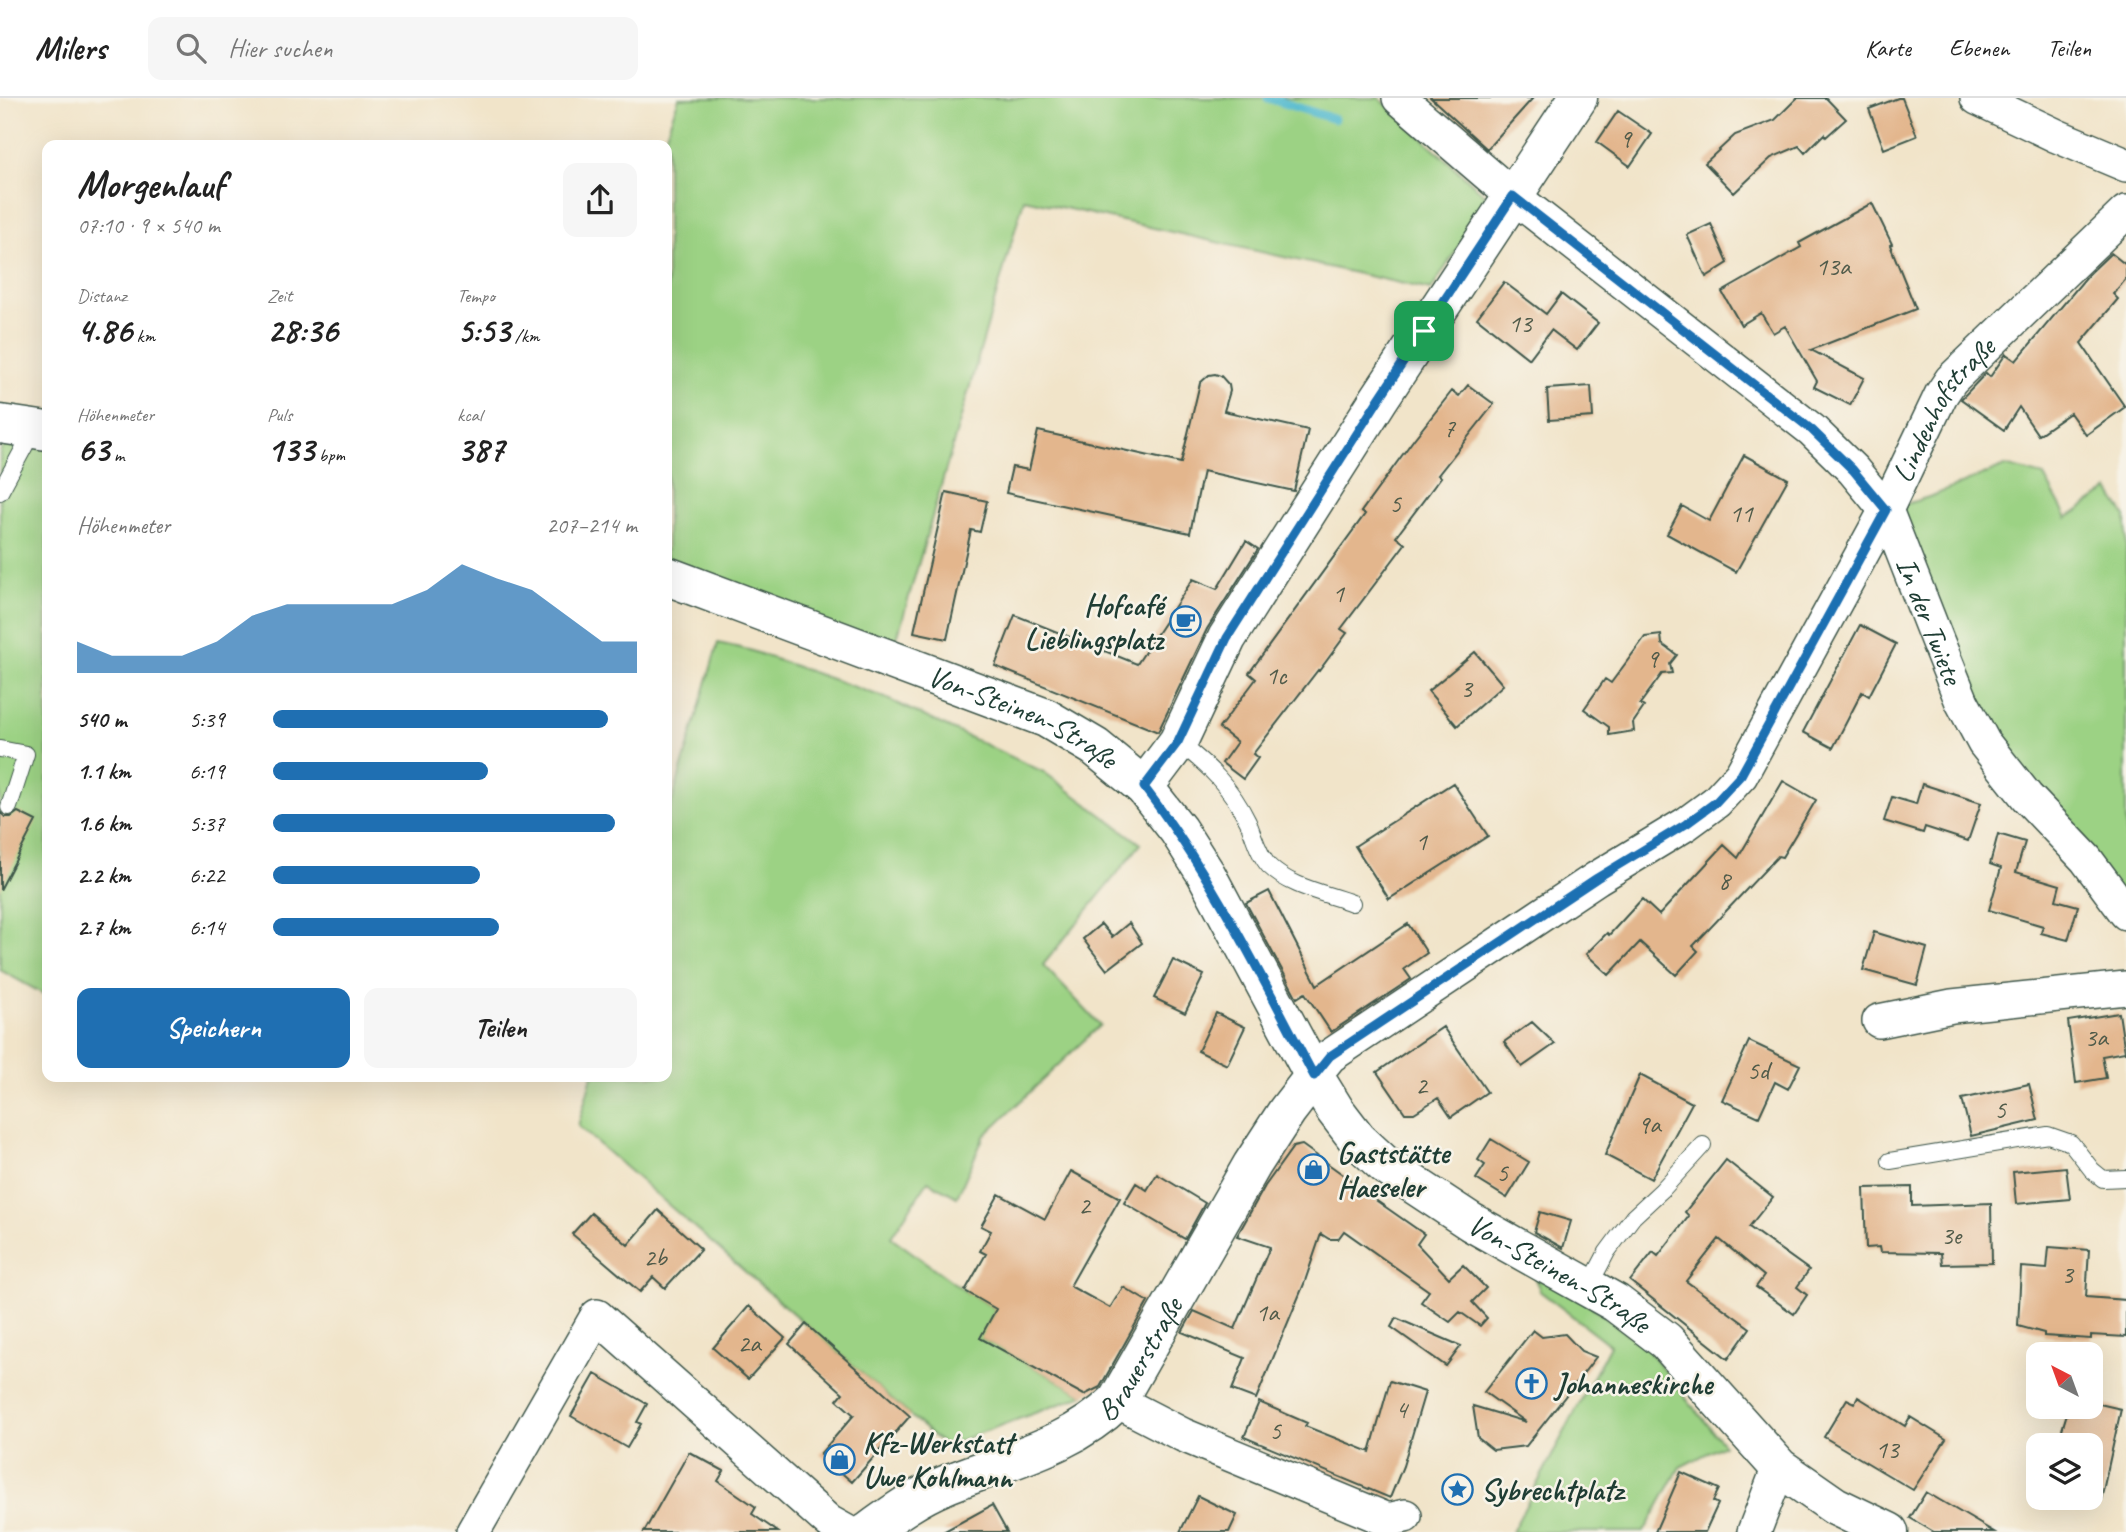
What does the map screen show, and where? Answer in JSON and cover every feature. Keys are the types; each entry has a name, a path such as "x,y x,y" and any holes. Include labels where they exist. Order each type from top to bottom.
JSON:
{"main road":[{"path":"1144,787 1178,742 1227,638 1387,387 1578,98"},
{"name":"Von-Steinen-Straße","path":"672,578 1046,718 1095,747 1144,787 1178,830 1206,874 1314,1076 1350,1130 1385,1166 1471,1222 1616,1303 1666,1342 1779,1467 1835,1506 1889,1532"},
{"name":"Brauerstraße","path":"867,1532 909,1502 946,1484 1040,1450 1083,1428 1102,1416 1117,1401 1252,1165 1286,1111 1314,1076"}],"street":[{"name":"In der Twiete","path":"1399,98 1513,196 1812,430 1853,470 1886,510 1962,702 1984,743 2027,797 2086,859 2126,913"},
{"path":"1977,98 2057,136 2124,160"},
{"name":"Lindenhofstraße","path":"1314,1076 1330,1056 1716,802 1741,775 1886,510 1941,395 1951,380 2126,212"},
{"path":"1879,1021 1952,1006 2126,988"},
{"path":"473,1532 597,1316 802,1499 829,1522 847,1532"},
{"path":"1117,1401 1183,1435 1388,1520 1405,1517"},
{"path":"1754,1532 1779,1467"}],"lane":[{"path":"0,492 27,428"},
{"path":"1178,742 1209,766 1229,791 1267,864 1281,876 1305,887 1352,902"},
{"path":"0,749 26,754 9,807"},
{"path":"1890,1161 2048,1135 2071,1143 2102,1180 2126,1178"},
{"path":"1588,1287 1607,1252 1633,1217 1703,1145"}],"green space":[{"path":"679,98 1379,98 1489,199 1431,290 1024,199 893,652 672,570 672,140 664,140"},
{"path":"10,433 42,438 42,993 0,970 0,452"},
{"path":"2005,466 2044,476 2067,518 2109,490 2126,517 2126,913 1984,743 1886,510 1932,496"},
{"path":"718,643 749,650 883,697 1044,772 1141,844 1043,965 1100,1025 984,1136 957,1197 928,1181 891,1237 965,1291 996,1309 981,1338 1084,1395 945,1446 578,1126 590,1082 672,1082 672,802"},
{"path":"1535,1279 1568,1288 1647,1349 1724,1445 1680,1467 1644,1532 1512,1532 1610,1345 1541,1292"}],"building":[{"path":"1431,98 1533,98 1487,149"},
{"path":"1797,98 1826,98 1846,119 1826,137 1824,134 1805,153 1799,146 1771,158 1734,193 1705,163 1735,135 1775,120"},
{"path":"1902,98 1917,136 1884,149 1869,109"},
{"path":"1618,111 1652,134 1630,166 1597,142"},
{"path":"1872,203 1892,244 1890,245 1916,309 1811,350 1864,378 1850,405 1814,387 1817,381 1785,326 1773,333 1761,313 1741,325 1722,292 1801,247 1799,243"},
{"path":"1711,224 1728,263 1706,277 1687,235"},
{"path":"2111,253 2126,265 2126,279 2113,294 2118,299 2081,343 2125,407 2086,435 2070,413 2038,435 2019,407 2004,430 1961,399 1986,373 1990,377 2006,354 2016,361 2088,275"},
{"path":"1504,282 1546,314 1561,294 1598,323 1577,350 1551,330 1529,359 1477,318"},
{"path":"1209,375 1221,376 1229,385 1230,391 1224,411 1308,430 1294,491 1203,471 1190,533 1006,493 1012,467 1029,470 1038,431 1181,463 1200,383"},
{"path":"1468,385 1494,404 1438,475 1441,477 1396,537 1405,544 1341,629 1347,633 1253,754 1258,758 1243,779 1222,763 1237,742 1219,728 1256,679 1249,673 1365,514 1361,512 1414,439 1452,391 1459,396"},
{"path":"1591,386 1593,417 1549,420 1547,389"},
{"path":"1744,455 1788,479 1736,572 1667,534 1682,506 1709,521"},
{"path":"946,492 987,501 980,532 971,530 947,639 914,632"},
{"path":"1246,541 1258,549 1207,629 1158,732 995,666 1015,615 1137,664 1193,579 1217,589"},
{"path":"1860,625 1896,644 1869,696 1862,692 1833,748 1803,732"},
{"path":"1661,635 1662,644 1677,655 1670,664 1672,673 1662,674 1640,704 1644,707 1633,723 1634,731 1609,735 1609,727 1584,709 1605,679 1611,683 1645,637"},
{"path":"1475,652 1503,685 1457,726 1428,691"},
{"path":"1783,781 1816,800 1782,857 1778,856 1693,946 1698,951 1676,975 1640,942 1609,975 1586,954 1607,933 1609,935 1642,899 1659,915 1724,845 1738,858"},
{"path":"1453,783 1488,836 1389,899 1355,846"},
{"path":"1922,784 1981,803 1968,841 1925,827 1923,833 1884,821 1892,797 1916,804"},
{"path":"0,812 5,817 11,817 18,812 36,821 0,890"},
{"path":"1998,834 2025,842 2016,872 2060,885 2056,900 2078,906 2068,940 2041,933 2043,926 1989,910 2001,868 1990,864"},
{"path":"1269,891 1317,985 1408,924 1427,953 1404,969 1411,979 1331,1032 1305,993 1297,998 1246,903"},
{"path":"1129,923 1142,943 1107,970 1083,939 1101,924 1112,937"},
{"path":"1874,932 1927,948 1917,985 1863,970"},
{"path":"1173,960 1204,975 1185,1013 1154,998"},
{"path":"1216,1013 1245,1027 1227,1065 1198,1051"},
{"path":"2119,1013 2125,1052 2102,1056 2106,1078 2076,1083 2068,1021"},
{"path":"1532,1022 1555,1044 1522,1067 1504,1042"},
{"path":"1443,1027 1487,1092 1451,1117 1438,1098 1414,1113 1405,1113 1377,1072"},
{"path":"1749,1041 1800,1065 1788,1089 1775,1082 1759,1117 1722,1100"},
{"path":"1640,1075 1692,1103 1651,1179 1605,1155"},
{"path":"2029,1084 2038,1120 1971,1136 1962,1099"},
{"path":"1491,1139 1529,1162 1507,1198 1476,1179 1485,1165 1478,1160"},
{"path":"1302,1145 1424,1234 1417,1244 1449,1278 1463,1265 1486,1288 1472,1302 1487,1318 1480,1326 1460,1312 1450,1322 1421,1302 1429,1291 1344,1231 1338,1239 1329,1239 1321,1234 1304,1284 1256,1399 1232,1390 1245,1358 1182,1332 1194,1311 1235,1329 1270,1247 1237,1236 1265,1186 1293,1147"},
{"path":"1726,1160 1773,1197 1749,1227 1809,1270 1797,1287 1807,1295 1794,1314 1756,1287 1764,1276 1719,1239 1686,1281 1750,1328 1728,1359 1630,1281 1653,1252 1658,1256 1689,1216 1685,1212"},
{"path":"2066,1167 2070,1199 2016,1204 2013,1172"},
{"path":"1071,1171 1120,1198 1070,1286 1110,1308 1123,1287 1148,1302 1100,1387 1084,1395 980,1338 996,1309 965,1291 986,1254 980,1251 991,1231 981,1226 999,1194 1045,1219"},
{"path":"1157,1174 1205,1203 1185,1239 1124,1203 1136,1183 1147,1190"},
{"path":"1912,1187 1912,1206 1991,1203 1992,1263 1942,1264 1941,1253 1880,1252 1879,1247 1866,1248 1864,1188"},
{"path":"658,1210 701,1249 665,1288 653,1277 640,1292 572,1234 591,1213 628,1245"},
{"path":"1540,1212 1571,1221 1563,1248 1534,1232"},
{"path":"2049,1247 2089,1250 2086,1297 2126,1300 2126,1337 2091,1335 2091,1339 2044,1336 2044,1333 2018,1326 2021,1267 2047,1269"},
{"path":"749,1306 785,1338 748,1379 713,1348"},
{"path":"1396,1318 1461,1346 1446,1366 1391,1327"},
{"path":"806,1324 910,1416 852,1482 820,1454 854,1415 837,1400 843,1393 789,1344"},
{"name":"Johanneskirche","path":"1533,1330 1542,1337 1565,1334 1581,1351 1596,1357 1526,1446 1493,1450 1478,1438 1473,1406 1526,1422 1484,1392"},
{"path":"595,1374 647,1404 637,1422 641,1424 627,1448 571,1416"},
{"path":"1390,1381 1425,1392 1403,1466 1390,1498 1244,1437 1259,1402 1307,1423 1305,1426 1370,1452"},
{"path":"1858,1397 1905,1426 1910,1417 1946,1439 1913,1490 1824,1437 1847,1399 1855,1403"},
{"path":"2104,1405 2121,1409 2103,1491 2103,1433 2061,1433 2065,1419 2104,1419"},
{"path":"689,1452 724,1471 718,1481 756,1507 752,1514 778,1532 644,1532"},
{"path":"1681,1472 1719,1489 1713,1501 1718,1504 1705,1532 1655,1532"},
{"path":"1926,1492 1994,1532 1934,1532 1910,1518"},
{"path":"1198,1496 1237,1515 1229,1532 1180,1532"},
{"path":"992,1505 1007,1532 943,1532"}],"waterway":[{"path":"1268,98 1334,119"}],"place":[{"name":"Hofcafé Lieblingsplatz","path":"1186,622"},
{"name":"Gaststätte Haeseler","path":"1314,1170"},
{"name":"Johanneskirche","path":"1532,1384"},
{"name":"Kfz-Werkstatt Uwe Kohlmann","path":"840,1460"},
{"name":"Sybrechtplatz","path":"1458,1490"}],"route":[{"path":"1513,196 1812,430 1853,470 1886,510 1741,775 1716,802 1330,1056 1314,1076 1206,874 1178,830 1144,787 1178,742 1227,638 1424,331 1513,196"}]}
